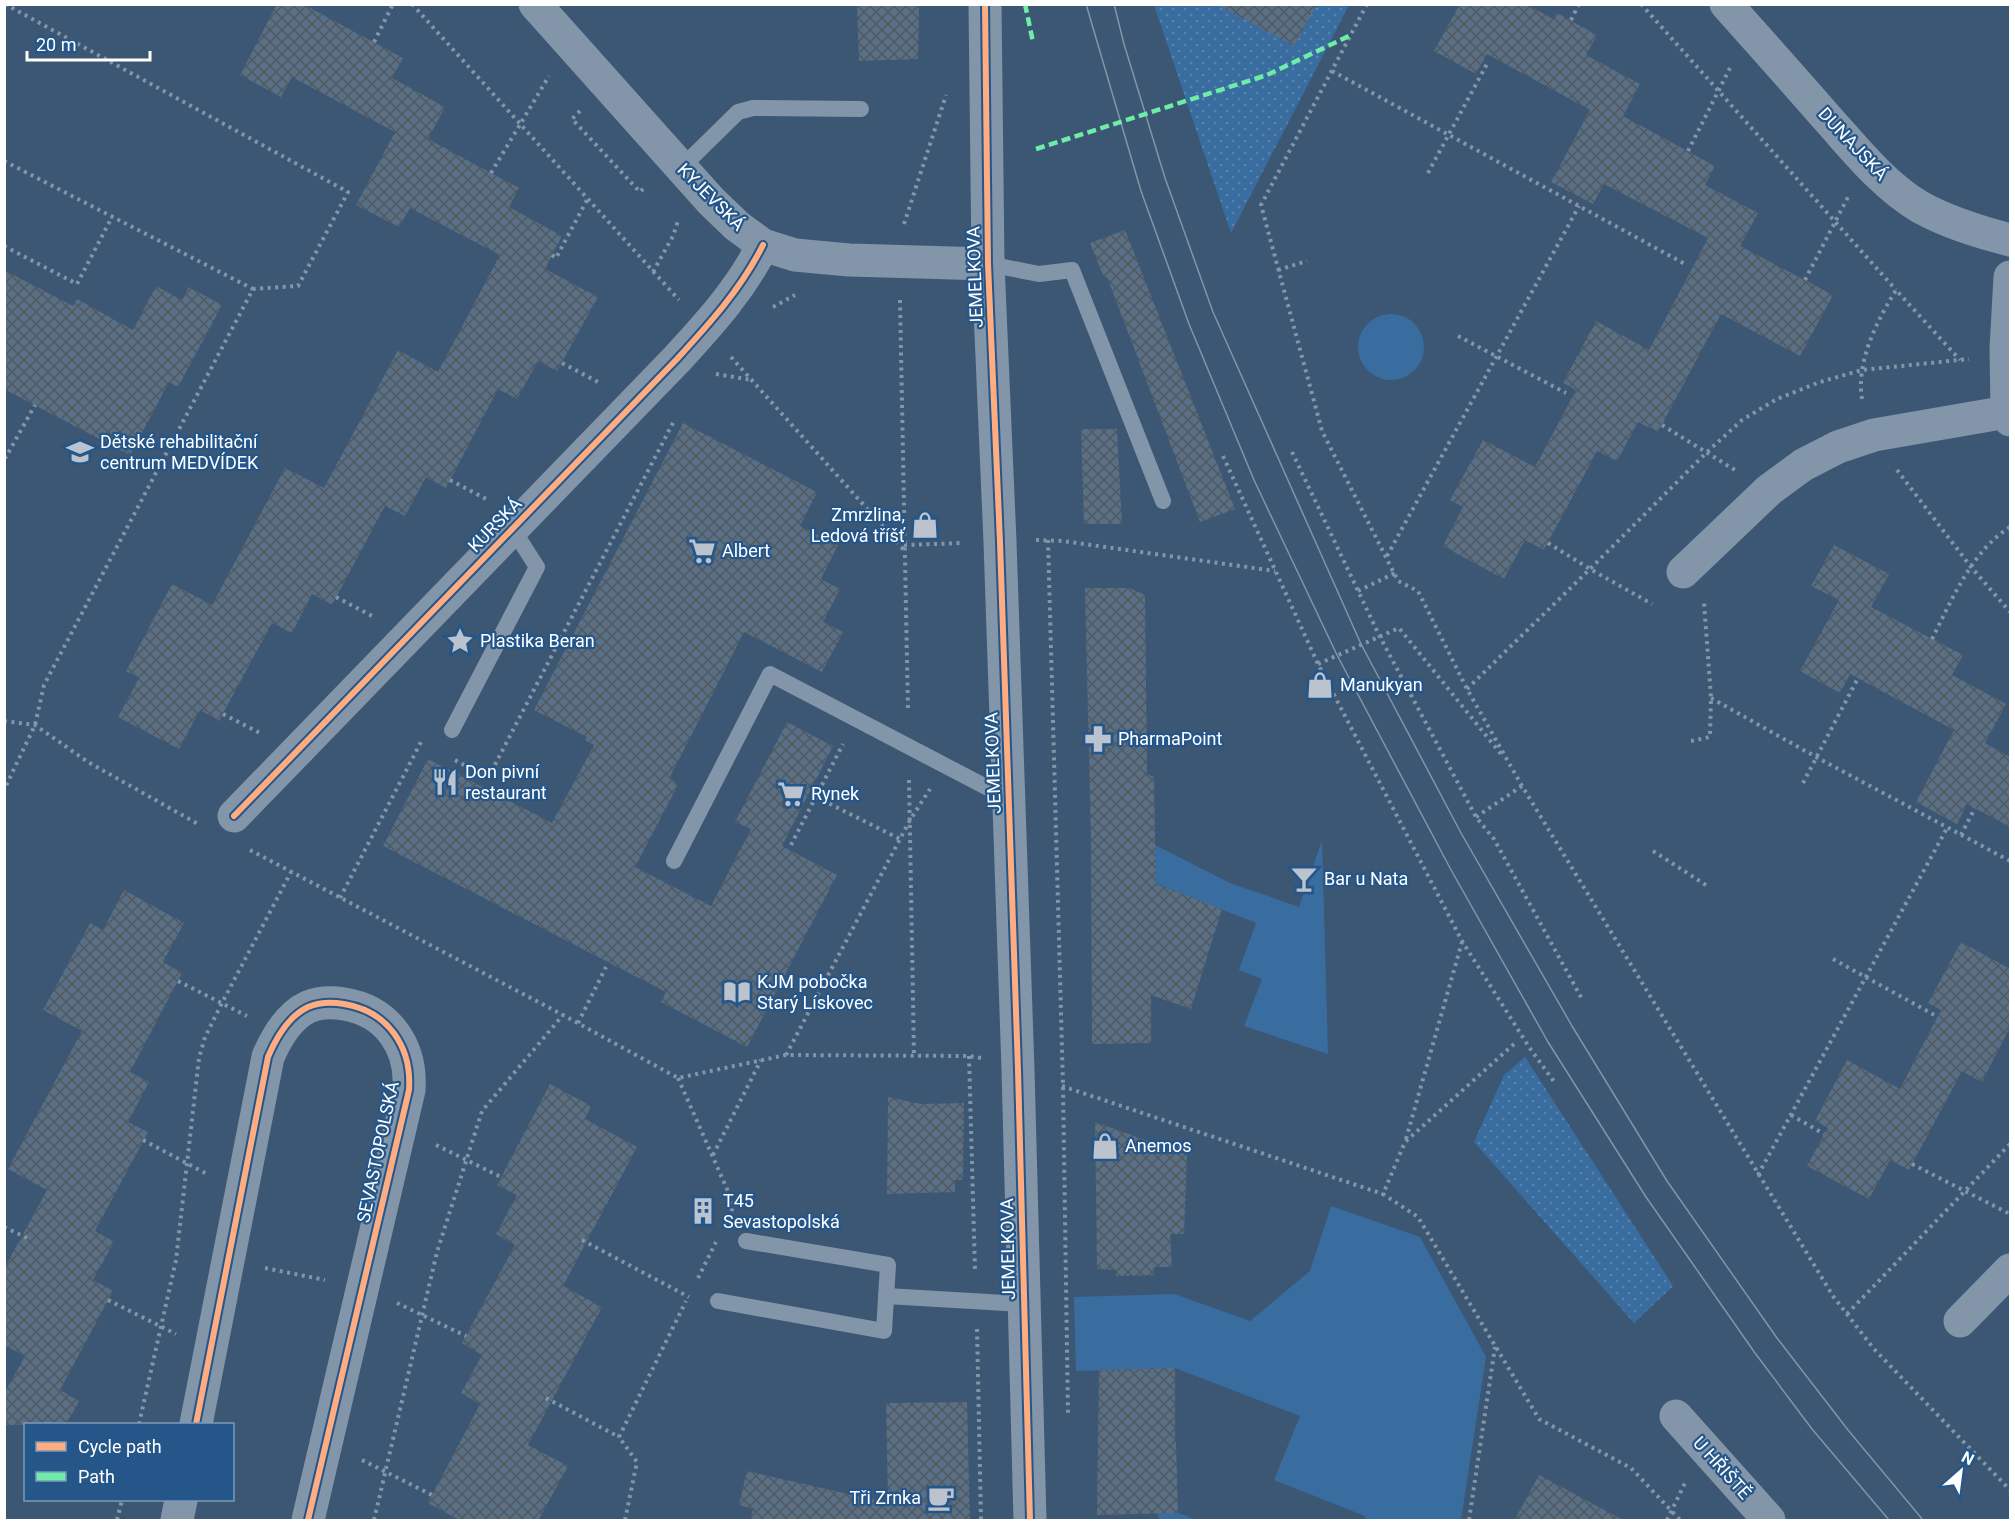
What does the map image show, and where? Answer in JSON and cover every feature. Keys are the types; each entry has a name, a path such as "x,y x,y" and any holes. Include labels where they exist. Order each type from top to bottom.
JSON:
{"street":[{"name":"KYJEVSKÁ","path":"535,4 711,201 737,226 764,245 795,255 849,260 988,264"},
{"name":"JEMELKOVA","path":"985,4 988,264 1009,799 1030,1521"},
{"name":"DUNAJSKÁ","path":"1726,4 1867,162 1894,187 1918,206 1945,220 2010,240"},
{"name":"KURSKÁ","path":"238,831 512,528 705,329 750,271 764,245"},
{"path":"1693,582 1769,490 1803,465 1838,447 1874,435 2009,416 2006,349 2010,277"},
{"name":"SEVASTOPOLSKÁ","path":"196,1423 268,1057 280,1033 308,1007 329,1002 358,1006 378,1017 397,1035 407,1056 410,1075 409,1090 308,1521"},
{"path":"1960,1321 2010,1270"},
{"name":"U HŘIŠTĚ","path":"1676,1416 1769,1521"},
{"path":"177,1521 182,1501"}],"lane":[{"path":"681,168 738,112 753,108 861,109"},
{"path":"988,264 1039,274 1072,270 1163,501"},
{"path":"452,730 537,567 512,528"},
{"path":"674,861 770,674 1009,799"},
{"path":"718,1300 885,1330 888,1265 746,1241"},
{"path":"886,1296 1024,1304"}],"path":[{"path":"4,161 253,289 298,286 348,192 5,4"},
{"path":"374,42 393,4"},
{"path":"411,4 686,308"},
{"path":"1367,4 1261,205 1322,431 1398,581 1418,591 1467,689 1522,786 1833,1296 1874,1348 2010,1490"},
{"path":"1571,21 1579,4"},
{"path":"1641,4 1960,360"},
{"path":"1688,151 1749,30"},
{"path":"491,173 569,42"},
{"path":"1428,173 1488,62"},
{"path":"1332,71 1684,264"},
{"path":"904,225 947,90"},
{"path":"581,110 572,119 640,192 648,183 655,191"},
{"path":"1804,280 1867,162"},
{"path":"552,255 556,258 587,200"},
{"path":"1387,556 1579,206"},
{"path":"653,272 677,227 678,220 675,213"},
{"path":"4,246 77,284 112,217"},
{"path":"1278,270 1307,261"},
{"path":"4,790 36,725 44,685 253,289"},
{"path":"1863,406 1862,370 1882,313 1896,290"},
{"path":"899,291 908,712"},
{"path":"771,309 801,292"},
{"path":"1458,336 1566,393"},
{"path":"727,353 904,548"},
{"path":"1467,689 1742,420 1777,399 1820,382 1862,370 1971,358"},
{"path":"562,363 608,388"},
{"path":"710,373 751,380"},
{"path":"4,456 6,457 35,405"},
{"path":"450,758 488,778 678,412"},
{"path":"1662,425 1769,490"},
{"path":"1292,452 1379,635 1476,817 1494,839 1582,999"},
{"path":"1223,456 1317,664 1462,941 1555,1083"},
{"path":"1891,462 1971,567 2010,612"},
{"path":"450,480 474,492"},
{"path":"1932,639 1982,550 2010,527"},
{"path":"1028,541 1048,540 1275,572"},
{"path":"1048,540 1063,1086 1069,1423"},
{"path":"904,548 969,543"},
{"path":"1548,543 1652,604"},
{"path":"1358,591 1395,573"},
{"path":"1691,741 1710,737 1711,698 1693,582"},
{"path":"336,597 360,610"},
{"path":"1317,664 1399,628 1510,764"},
{"path":"1803,783 1858,678"},
{"path":"1711,698 2010,861"},
{"path":"223,714 247,726"},
{"path":"791,845 856,719"},
{"path":"4,721 36,725 88,762 202,826"},
{"path":"340,898 421,742 430,747"},
{"path":"909,779 914,1055"},
{"path":"786,1055 910,820 935,783"},
{"path":"1476,817 1522,786"},
{"path":"816,797 900,839"},
{"path":"1961,835 1975,808"},
{"path":"1758,1175 1947,828"},
{"path":"238,831 291,872 678,1078 734,1205 724,1226"},
{"path":"1653,851 1709,887"},
{"path":"139,1423 176,1260 199,1058 205,1037 291,872"},
{"path":"1383,1194 1405,1142 1462,941"},
{"path":"1833,959 1938,1017"},
{"path":"578,1023 606,967"},
{"path":"178,981 280,1033"},
{"path":"374,1521 437,1252 482,1111 563,1015"},
{"path":"1405,1142 1515,1044"},
{"path":"678,1078 786,1055 969,1056 975,1273"},
{"path":"712,1156 762,1060"},
{"path":"1054,1083 1383,1194 1418,1217 1539,1419 1631,1468 1680,1521"},
{"path":"1791,1115 1824,1134"},
{"path":"400,1129 501,1177"},
{"path":"143,1140 242,1192"},
{"path":"1847,1314 2010,1144"},
{"path":"1912,1164 2010,1214"},
{"path":"4,1227 29,1239"},
{"path":"694,1286 719,1236"},
{"path":"582,1240 689,1296 619,1437"},
{"path":"108,1300 211,1353"},
{"path":"977,1320 981,1521"},
{"path":"453,1329 466,1336"},
{"path":"1468,1521 1495,1346"},
{"path":"546,1398 619,1437 637,1462 626,1521"},
{"path":"326,1444 432,1495"},
{"path":"117,1521 122,1501"}],"shaded area":[{"path":"1154,5 1349,5 1231,233"},
{"path":"1391,314 1404,317 1414,324 1421,334 1424,347 1421,360 1414,370 1404,377 1391,380 1378,377 1368,370 1361,360 1358,347 1361,334 1368,324 1378,317"},
{"path":"1322,840 1328,1054 1244,1026 1262,979 1239,970 1256,923 1147,880 1155,845 1230,883 1299,907"},
{"path":"1525,1057 1673,1286 1634,1323 1474,1142 1504,1075"},
{"path":"1331,1206 1420,1237 1486,1357 1461,1520 1364,1520 1365,1516 1274,1480 1300,1416 1175,1368 1076,1371 1074,1297 1174,1294 1250,1321 1310,1271"},
{"path":"1176,1512 1197,1520 1159,1520 1158,1513"}],"building":[{"path":"277,4 303,4 403,58 392,78 445,107 428,139 519,188 509,207 562,236 545,269 598,297 557,371 538,361 517,399 498,389 446,488 426,477 405,516 385,506 332,605 312,594 292,633 272,623 219,721 200,710 179,749 118,717 139,678 126,671 172,584 212,605 285,468 324,488 398,350 438,372 500,255 410,208 399,227 356,205 395,132 292,77 281,97 240,75"},
{"path":"857,4 919,4 918,59 859,61"},
{"path":"1216,4 1317,4 1294,46"},
{"path":"1460,4 1526,4 1553,19 1557,13 1597,35 1586,55 1640,84 1623,116 1715,166 1705,185 1758,213 1740,246 1833,295 1800,356 1721,314 1658,432 1638,422 1617,461 1597,451 1544,550 1525,540 1504,579 1443,546 1463,507 1450,500 1483,440 1535,467 1576,390 1563,383 1596,321 1649,350 1708,238 1604,184 1593,204 1551,182 1590,110 1487,54 1476,74 1434,51"},
{"path":"1125,230 1235,509 1200,522 1107,277 1104,278 1090,243"},
{"path":"4,270 73,306 77,299 133,330 156,286 182,300 189,287 222,305 178,387 169,382 130,455 4,389"},
{"path":"683,423 817,492 800,526 838,545 821,579 840,589 823,622 843,632 822,672 744,632 670,777 678,785 635,867 711,906 751,829 735,822 787,722 833,746 782,846 837,875 747,1047 661,1002 666,992 383,846 428,759 552,823 594,745 585,740 587,737 534,710"},
{"path":"1081,429 1117,429 1122,524 1084,524"},
{"path":"1834,545 1889,574 1871,607 1963,655 1952,675 2006,704 1985,743 2010,757 2010,827 1967,804 1957,824 1916,802 1954,730 1850,674 1840,693 1800,671 1839,600 1811,586"},
{"path":"1085,588 1129,588 1145,595 1147,774 1154,777 1156,884 1222,909 1191,1009 1151,995 1151,1043 1092,1044 1091,843"},
{"path":"124,890 184,923 163,962 182,973 130,1072 149,1082 128,1122 148,1132 95,1231 114,1242 93,1280 113,1291 60,1390 79,1401 67,1423 4,1425 4,1394 25,1356 4,1345 4,1269 47,1190 8,1169 82,1031 43,1010 90,923 103,930"},
{"path":"1961,942 2010,969 2010,1027 1982,1082 1962,1071 1909,1170 1890,1160 1869,1199 1807,1166 1828,1128 1815,1121 1847,1060 1900,1089 1941,1010 1928,1003"},
{"path":"550,1084 591,1106 585,1119 637,1147 563,1286 602,1307 528,1445 568,1466 538,1521 461,1521 428,1503 480,1404 461,1393 482,1355 462,1343 515,1245 496,1234 517,1195 497,1185"},
{"path":"888,1097 921,1104 964,1103 963,1180 955,1180 955,1192 887,1194"},
{"path":"1095,1122 1187,1155 1184,1234 1170,1234 1172,1267 1154,1267 1154,1275 1116,1276 1116,1270 1097,1269"},
{"path":"1175,1368 1178,1513 1097,1515 1099,1370"},
{"path":"967,1402 970,1521 750,1521 753,1509 739,1505 747,1471 888,1503 886,1403"},
{"path":"1539,1475 1625,1521 1514,1521"}],"tram line":[{"path":"1086,4 1141,191 1189,324 1254,480 1337,655 1450,868 1548,1042 1646,1197 1755,1353 1812,1429 1889,1520"},
{"path":"1114,4 1165,178 1213,312 1361,644 1461,833 1572,1026 1667,1181 1777,1338 1848,1430 1923,1520"}],"marked path":[{"path":"1025,4 1033,42"},
{"path":"1036,149 1267,75 1351,35"}],"cycle path":[{"path":"985,4 988,264 1018,1070 1030,1520"},
{"path":"234,816 677,359 735,291 763,245"},
{"path":"196,1423 268,1057 284,1028 308,1007 330,1003 360,1008 385,1023 394,1034 406,1059 409,1090 308,1520"}],"place":[{"name":"Dětské rehabilitační centrum MEDVÍDEK","path":"80,452"},
{"name":"Zmrzlina, Ledová tříšť","path":"925,525"},
{"name":"Albert","path":"702,551"},
{"name":"Plastika Beran","path":"460,641"},
{"name":"Manukyan","path":"1320,685"},
{"name":"PharmaPoint","path":"1098,739"},
{"name":"Don pivní restaurant","path":"445,782"},
{"name":"Rynek","path":"791,794"},
{"name":"Bar u Nata","path":"1304,879"},
{"name":"KJM pobočka Starý Lískovec","path":"737,992"},
{"name":"Anemos","path":"1105,1146"},
{"name":"T45 Sevastopolská","path":"703,1211"},
{"name":"Tři Zrnka","path":"941,1498"}]}
